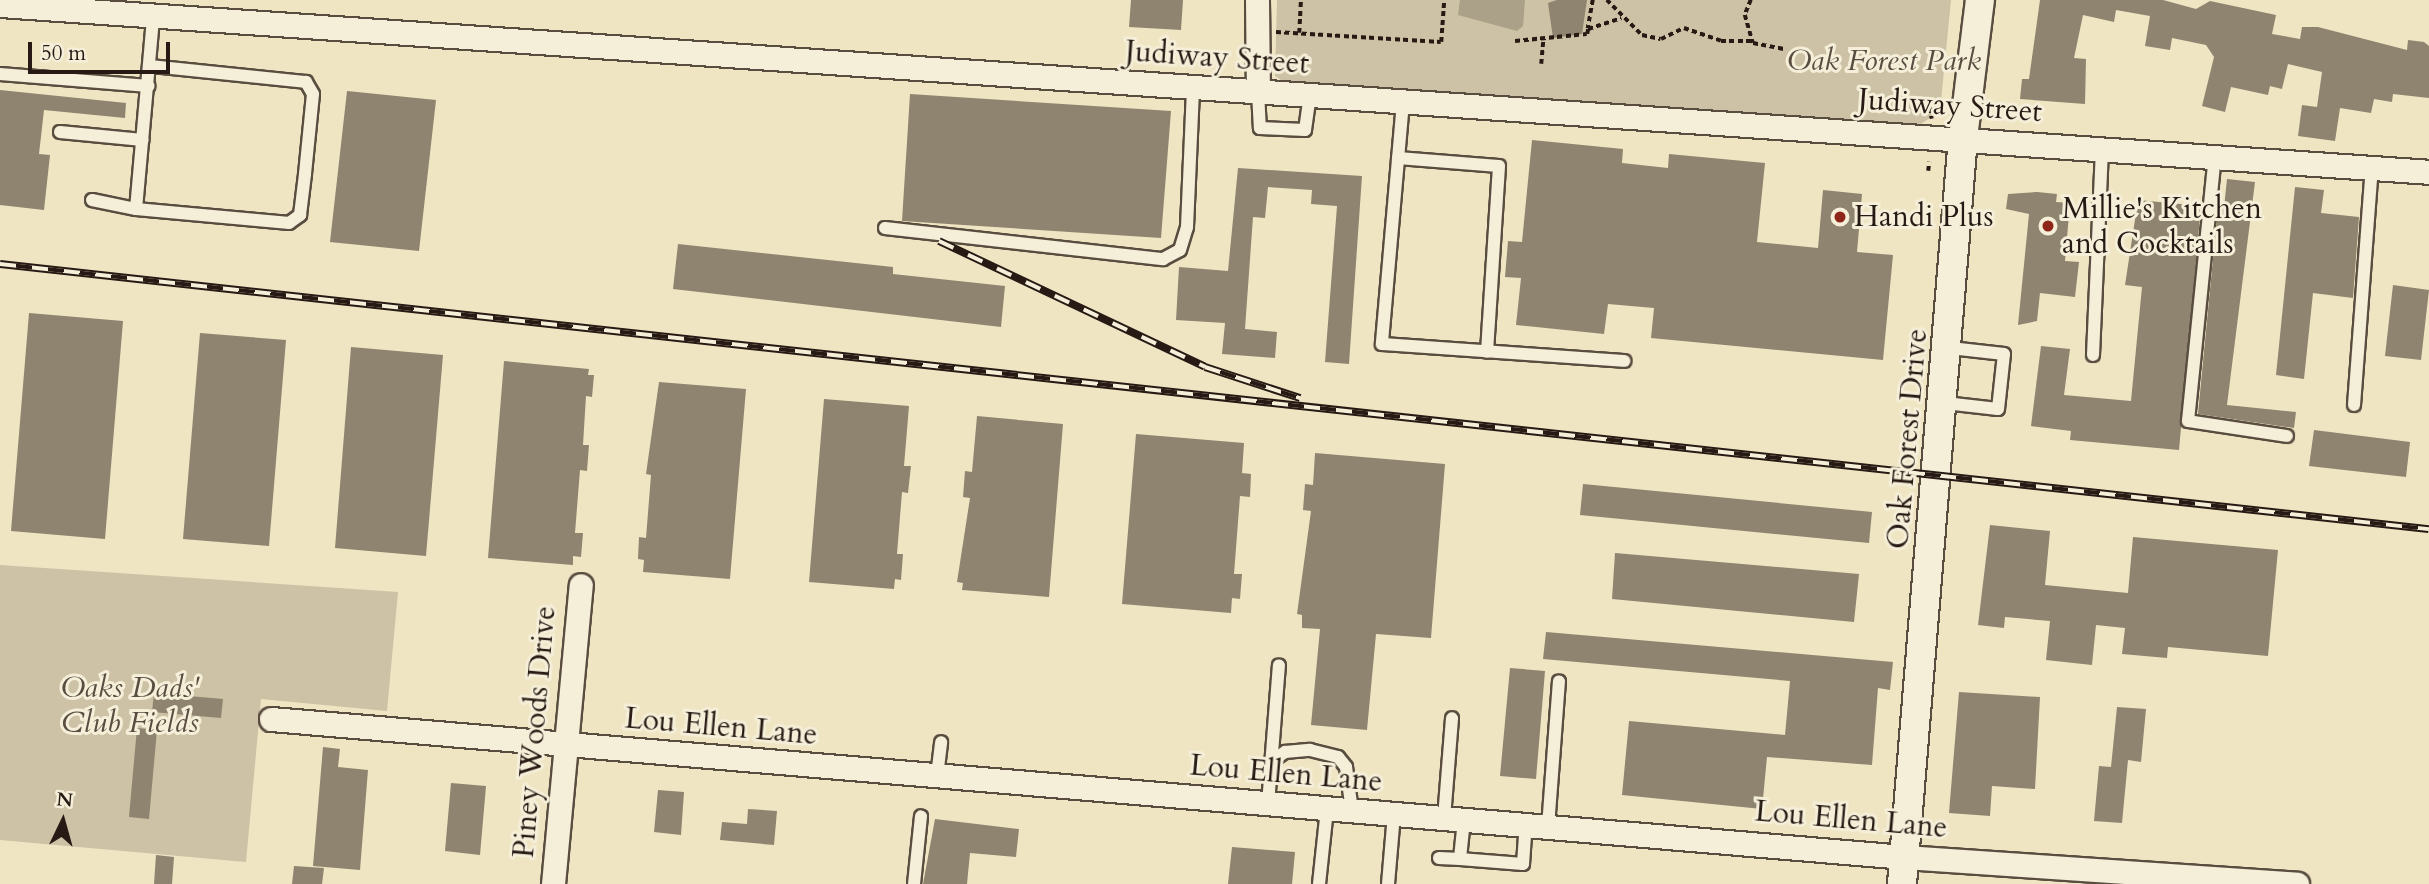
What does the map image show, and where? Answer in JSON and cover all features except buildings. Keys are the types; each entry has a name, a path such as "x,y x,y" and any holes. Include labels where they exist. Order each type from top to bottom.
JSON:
{"street":[{"path":"1257,0 1258,92"},
{"name":"Oak Forest Drive","path":"1903,870 1950,348 1963,138 1980,0"},
{"name":"Judiway Street","path":"0,5 1193,88 2215,155 2429,172"},
{"name":"Piney Woods Drive","path":"553,884 581,585"},
{"name":"Lou Ellen Lane","path":"271,719 1537,826 1903,870 2297,884"}],"lane":[{"path":"136,209 151,66 153,17"},
{"path":"92,201 136,209 289,223 300,215 311,86 151,66"},
{"path":"0,74 149,86"},
{"path":"885,228 1163,259 1180,250 1187,227 1193,88"},
{"path":"1258,92 1260,128 1305,131 1310,95"},
{"path":"1403,102 1382,344 1623,361"},
{"path":"60,132 143,140"},
{"path":"2093,355 2102,148"},
{"path":"2215,155 2188,421 2287,436"},
{"path":"1398,158 1499,166 1487,352"},
{"path":"2354,405 2372,168"},
{"path":"1945,403 1998,409 2004,354 1950,348"},
{"path":"1268,804 1279,665"},
{"path":"1440,858 1523,864 1537,826 1559,681"},
{"path":"1452,718 1454,819 1460,859"},
{"path":"937,776 941,742"},
{"path":"1272,761 1285,752 1310,750 1338,757 1346,767 1352,811"},
{"path":"1320,884 1326,808"},
{"path":"1388,884 1394,814"},
{"path":"914,884 921,816"}],"path":[{"path":"1299,33 1301,0"},
{"path":"1274,32 1441,42 1444,0"},
{"path":"1515,41 1543,41 1587,34 1593,0"},
{"path":"1607,0 1616,4 1621,18 1642,35 1655,38 1684,28 1721,41 1753,41"},
{"path":"1751,0 1745,15 1753,41 1760,47 1785,49"},
{"path":"1588,29 1621,18"},
{"path":"1541,64 1543,41"},
{"path":"1928,171 1930,162"}],"green space":[{"name":"Oak Forest Park","path":"1277,0 1951,0 1940,111 1921,124 1287,84 1275,76"},
{"name":"Oaks Dads' Club Fields","path":"0,565 398,592 387,711 261,699 246,862 0,840"}],"shaded area":[{"path":"1460,0 1525,0 1523,26 1517,31 1458,15"}],"railway":[{"path":"939,241 1205,367 1300,398"},
{"path":"0,264 2429,529"}],"place":[{"name":"Handi Plus","path":"1840,217"},
{"name":"Millie's Kitchen and Cocktails","path":"2048,226"}]}
